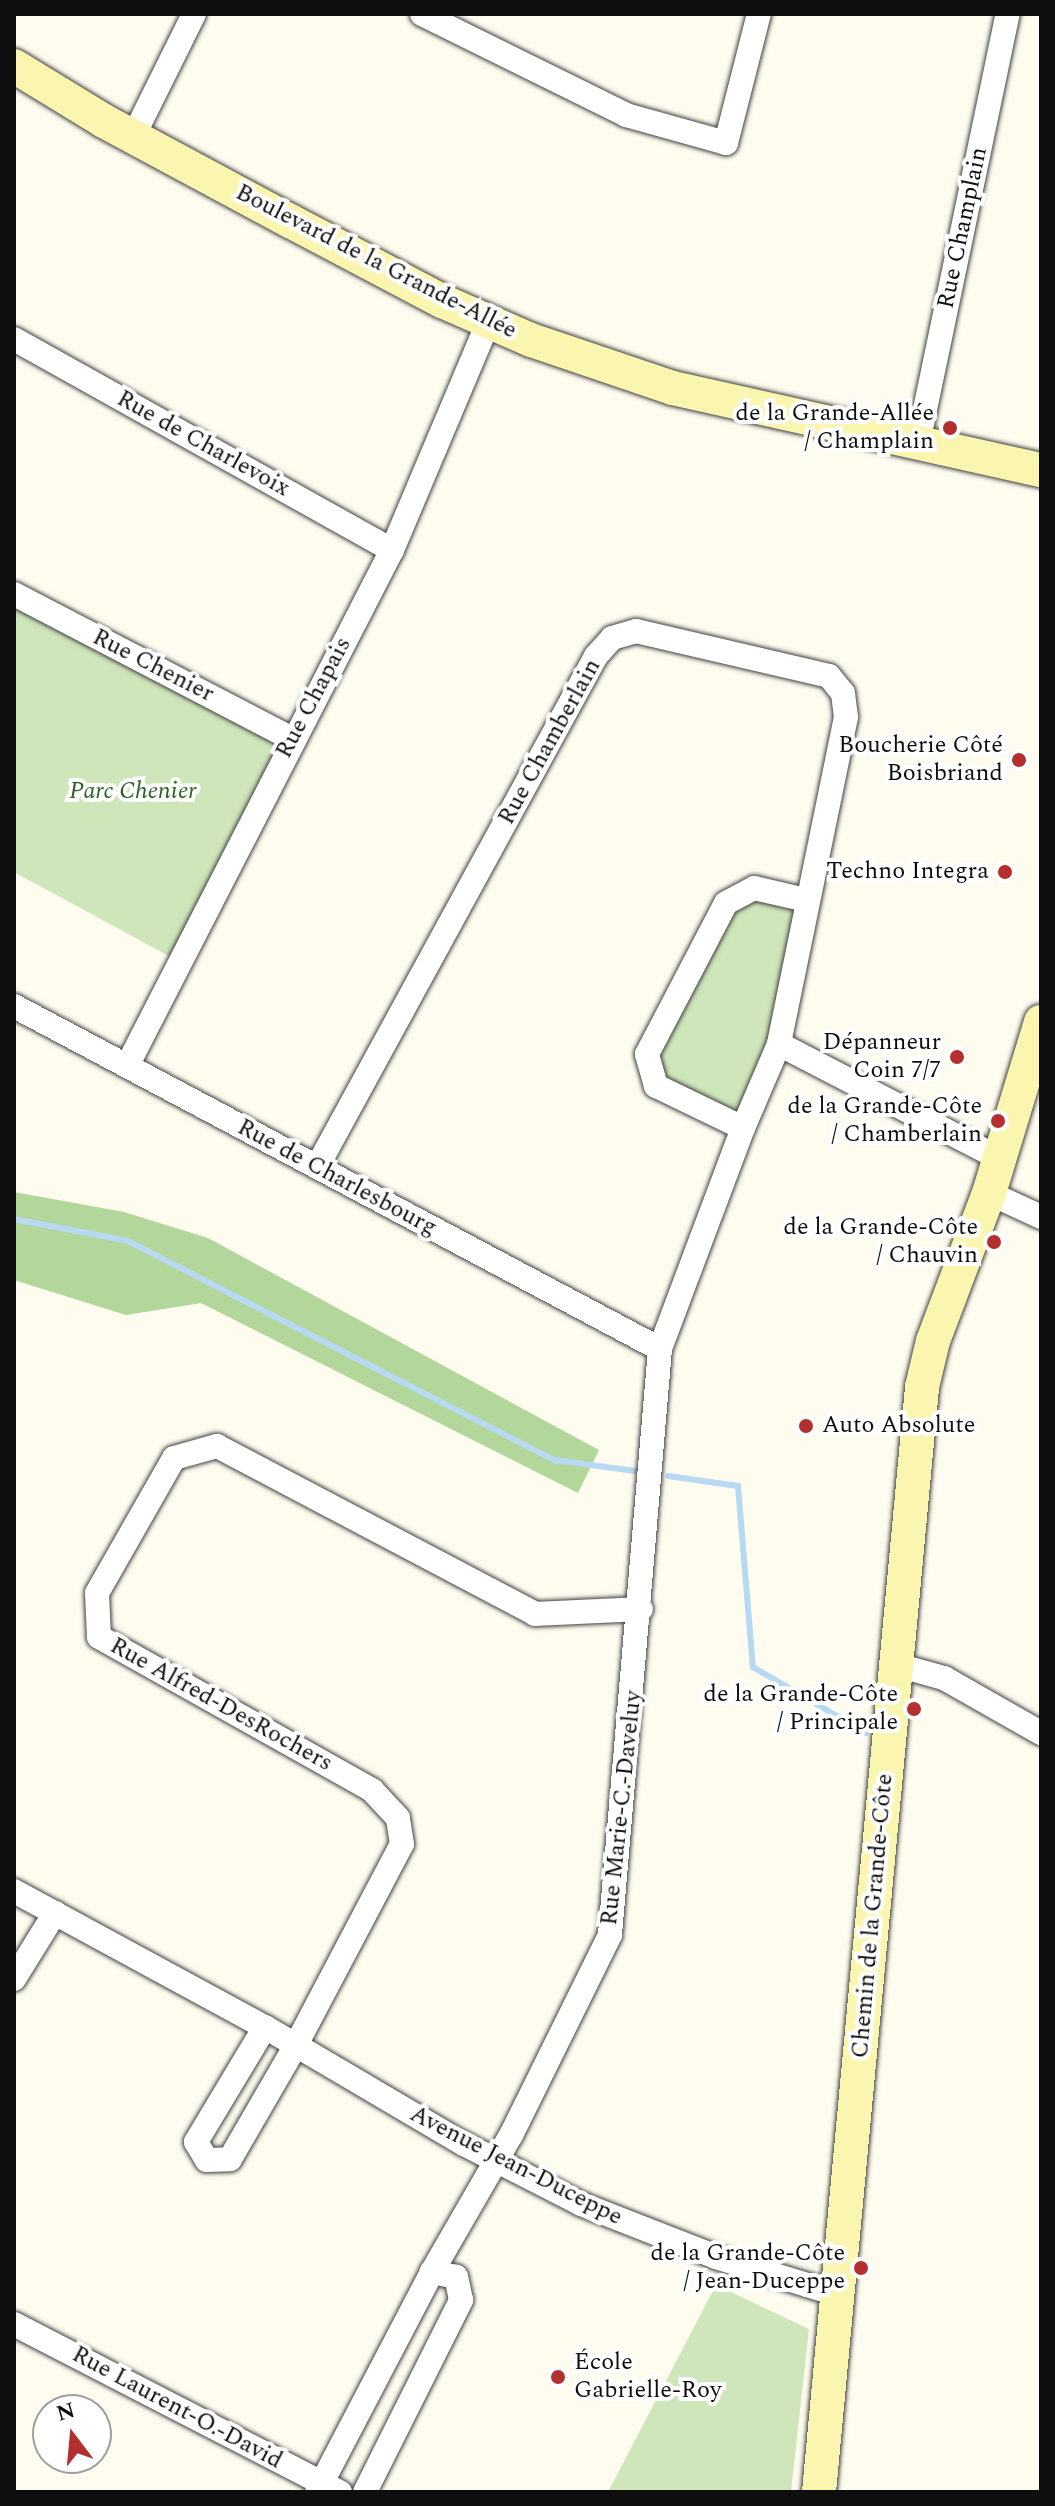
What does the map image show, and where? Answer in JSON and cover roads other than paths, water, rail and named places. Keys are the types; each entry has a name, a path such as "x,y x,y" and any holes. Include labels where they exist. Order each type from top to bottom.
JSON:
{"main road":[{"name":"Boulevard de la Grande-Allée","path":"14,66 133,137 488,323 581,359 673,388 1041,470"},
{"name":"Chemin de la Grande-Côte","path":"819,2492 924,1377 933,1341 1001,1159 1041,1022"}],"street":[{"path":"133,137 194,14"},
{"path":"422,14 450,21 626,115 726,143 759,14"},
{"name":"Rue Champlain","path":"918,443 1008,14"},
{"name":"Rue Chapais","path":"127,1066 392,550 488,323"},
{"name":"Rue de Charlevoix","path":"14,339 392,550"},
{"name":"Rue Chenier","path":"14,594 293,739"},
{"name":"Rue Chamberlain","path":"317,1167 596,656 612,638 636,631 829,676 843,693 846,717 806,900 779,1044 743,1128 660,1349"},
{"path":"743,1128 656,1086 647,1054 726,903 754,888 806,900"},
{"name":"Rue de Charlesbourg","path":"14,1006 660,1349"},
{"path":"779,1044 1001,1159"},
{"path":"989,1193 1041,1217"},
{"name":"Rue Marie-C.-Daveluy","path":"327,2489 432,2272 496,2161 610,1935 641,1609 660,1349"},
{"name":"Rue Alfred-DesRochers","path":"296,2045 402,1844 398,1818 372,1790 99,1637 97,1593 174,1458 217,1446 535,1614 641,1609"},
{"path":"897,1665 944,1678 1041,1733"},
{"name":"Avenue Jean-Duceppe","path":"15,1893 265,2027 496,2161 581,2204 650,2233 810,2289 836,2294"},
{"path":"14,1979 55,1913"},
{"path":"265,2027 196,2142 207,2160 230,2159 296,2045"},
{"path":"365,2492 461,2300 456,2277 432,2272"},
{"name":"Rue Laurent-O.-David","path":"14,2324 327,2489"}],"waterway":[{"path":"14,1219 128,1241 555,1460 635,1471"},
{"path":"668,1476 738,1486 753,1667 866,1733"}],"place":[{"name":"de la Grande-Allée / Champlain","path":"950,428"},
{"name":"Boucherie Côté Boisbriand","path":"1019,760"},
{"name":"Techno Integra","path":"1005,872"},
{"name":"Dépanneur Coin 7/7","path":"957,1057"},
{"name":"de la Grande-Côte / Chamberlain","path":"998,1121"},
{"name":"de la Grande-Côte / Chauvin","path":"994,1242"},
{"name":"Auto Absolute","path":"806,1426"},
{"name":"de la Grande-Côte / Principale","path":"914,1709"},
{"name":"de la Grande-Côte / Jean-Duceppe","path":"861,2268"},
{"name":"École Gabrielle-Roy","path":"558,2377"}],"park label":[{"name":"Parc Chenier","path":"133,792"}]}
